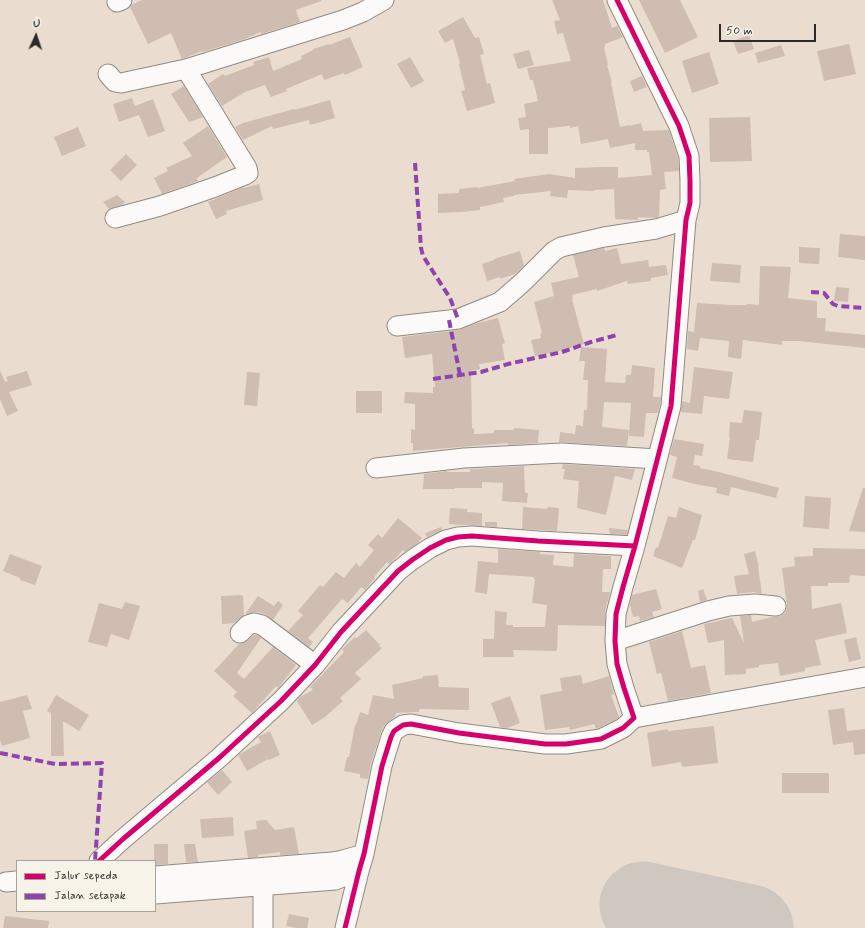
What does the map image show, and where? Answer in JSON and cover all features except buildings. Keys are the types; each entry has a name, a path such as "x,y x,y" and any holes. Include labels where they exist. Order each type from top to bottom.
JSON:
{"street":[{"path":"108,74 115,82 122,83 186,69 342,20 363,12 384,0"},
{"path":"617,0 679,126 688,156 690,181 690,203 686,220 671,406 616,614 615,641 617,664 634,718"},
{"path":"115,218 160,206 215,187 248,173 247,168 186,69"},
{"path":"396,326 458,319 500,302 523,282 554,251 561,247 604,237 656,229 686,220"},
{"path":"376,468 464,458 562,453 657,459"},
{"path":"100,860 219,758 281,701 315,665 341,632 398,571 430,548 446,540 472,536 635,546"},
{"path":"615,641 708,611 729,606 754,604 776,606"},
{"path":"240,633 248,625 254,622 262,625 315,665"},
{"path":"345,928 382,766 394,731 403,725 411,724 459,733 545,744 566,744 601,739 623,728 634,718 865,677"},
{"path":"156,876 343,860 361,862"},
{"path":"156,894 335,880 361,862"},
{"path":"263,885 263,928"}],"runway":[{"path":"643,905 750,928"}],"marked path":[{"path":"415,163 421,248 423,256 450,298 458,319"},
{"path":"811,292 824,293 833,304 838,306 865,308"},
{"path":"449,320 460,375"},
{"path":"433,379 481,372 508,364 562,352 617,335"},
{"path":"0,753 55,764 102,763 95,860"}],"cycle path":[{"path":"345,928 364,854 382,766 394,731 403,725 411,724 459,733 545,744 566,744 601,739 623,728 634,718 617,664 615,641 616,614 671,406 686,220 690,203 690,181 689,156 679,126 617,0"},
{"path":"100,860 219,758 281,701 315,665 341,632 398,571 430,548 446,540 472,536 635,546"}]}
